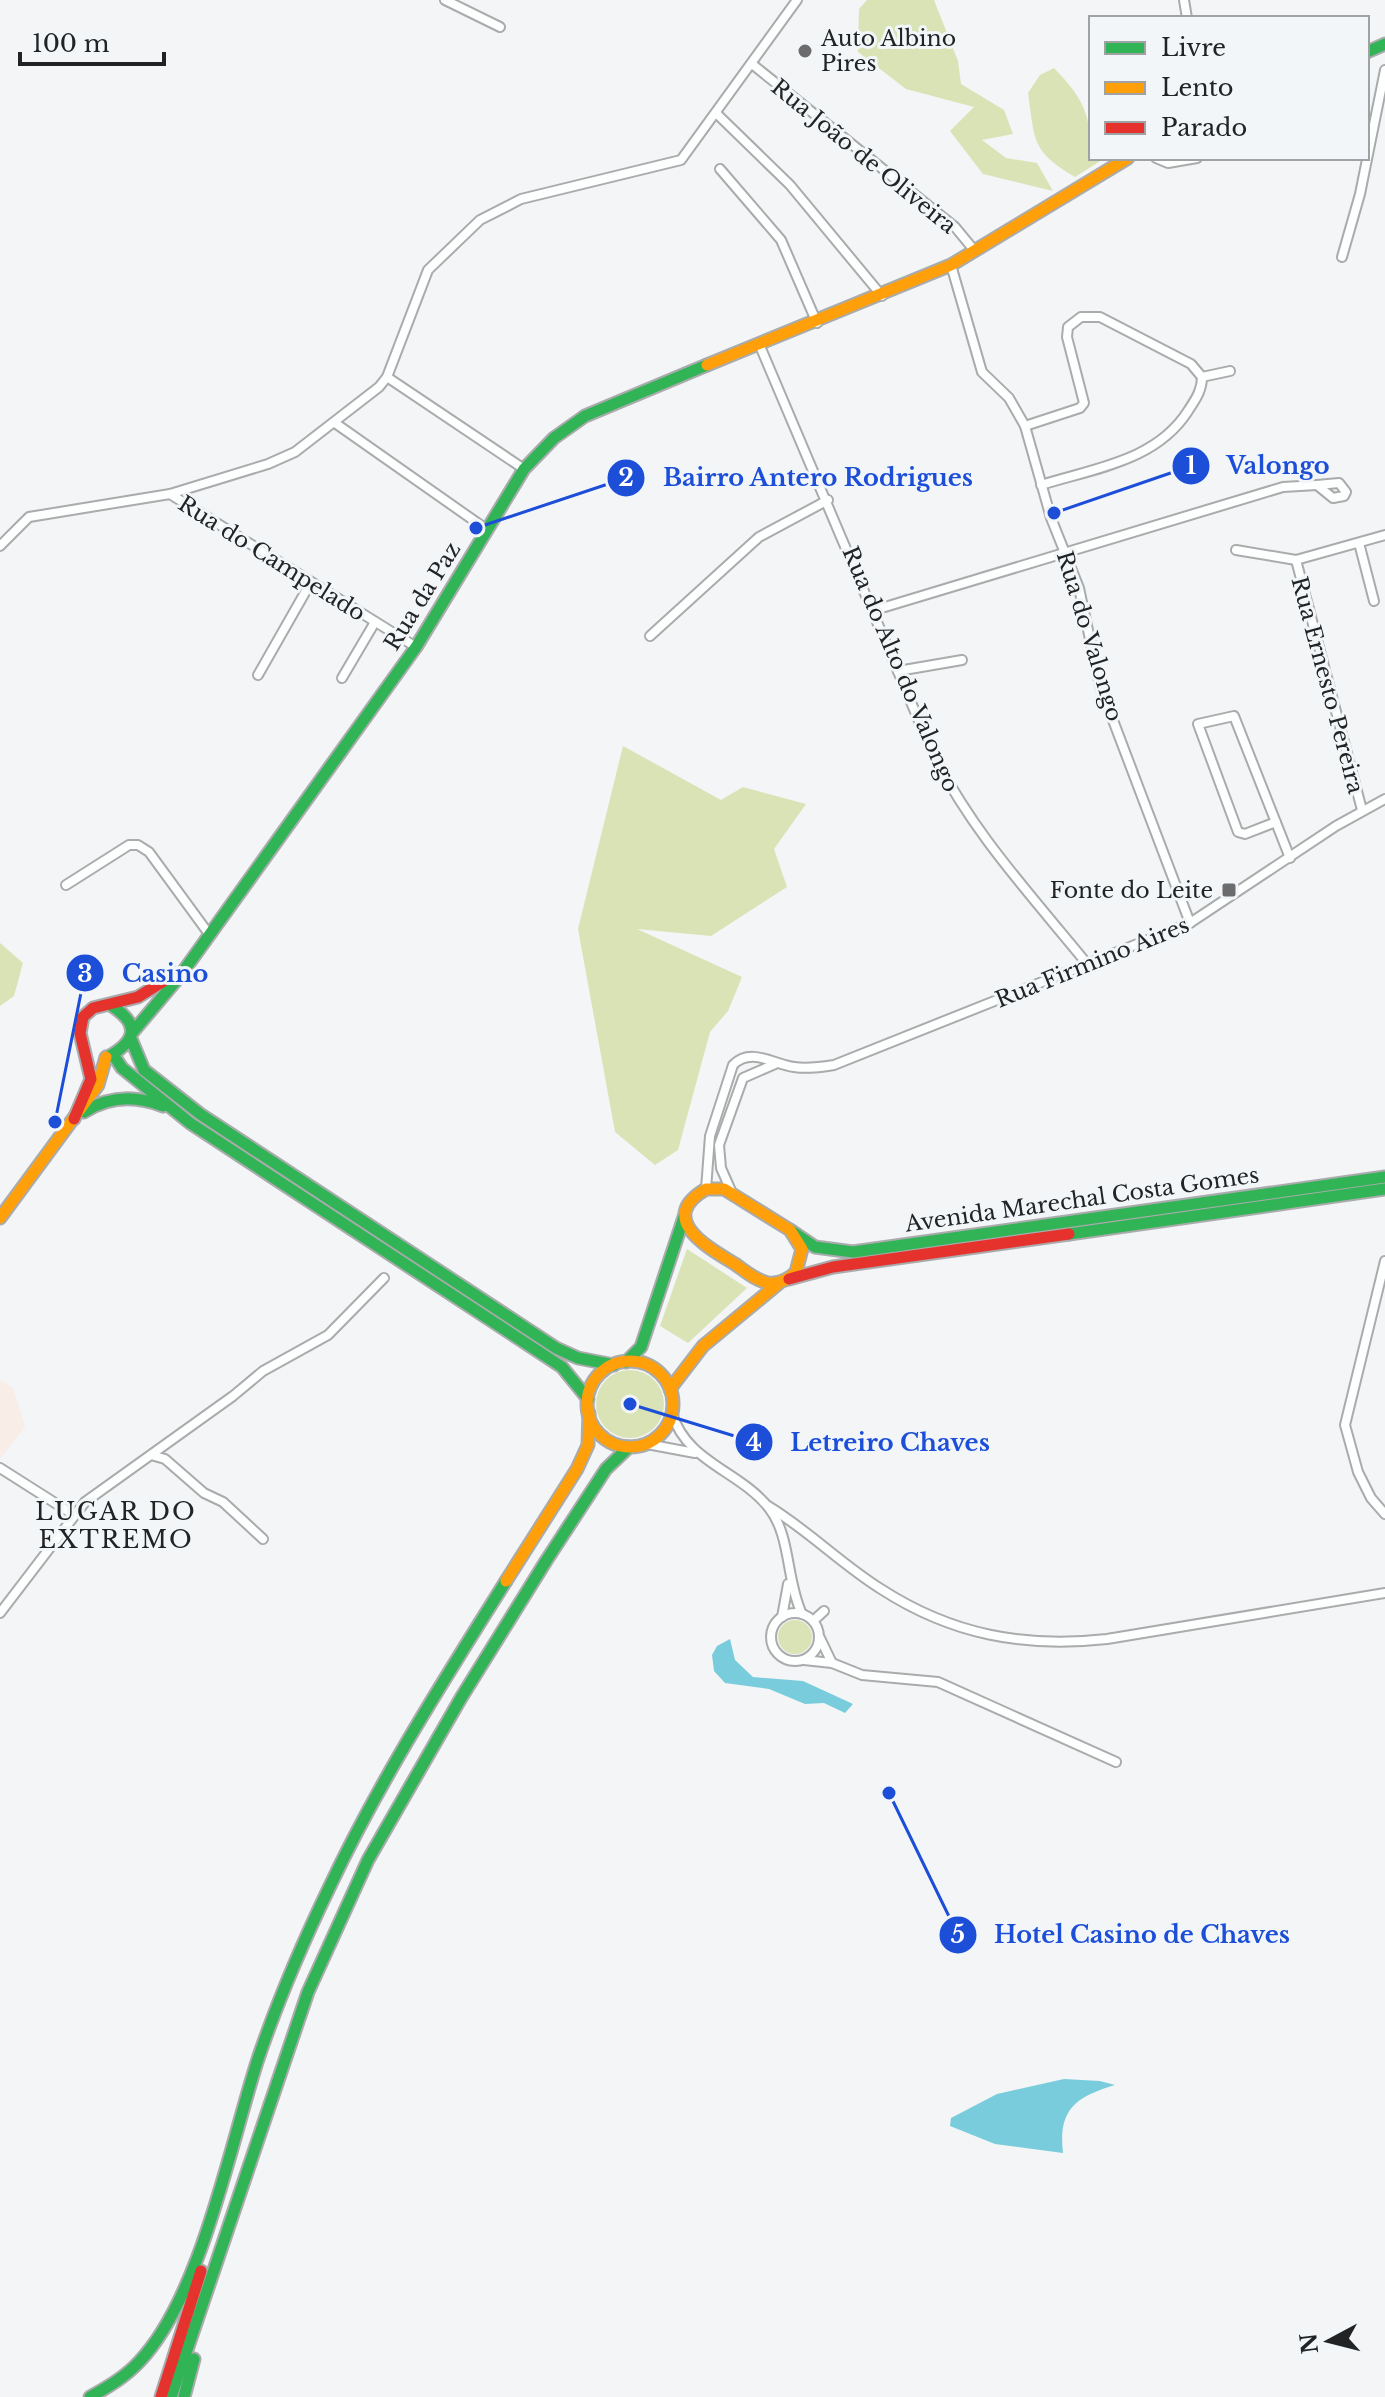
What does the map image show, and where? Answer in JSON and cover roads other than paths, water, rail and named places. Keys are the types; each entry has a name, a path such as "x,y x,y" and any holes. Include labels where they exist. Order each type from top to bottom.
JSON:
{"main road":[{"name":"Rua da Paz","path":"192,957 416,647 524,469 554,438 585,416 622,398 817,323 951,265 1091,177 1124,160"},
{"path":"74,1119 90,1081 89,1051 81,1039 83,1018 94,1008 112,1006 157,988 192,957"},
{"path":"0,1218 98,1085 110,1057 131,1036 192,957"},
{"path":"112,1006 127,1016 144,1070 200,1114 556,1348 578,1358 649,1366 670,1389"},
{"path":"89,1051 110,1057 176,1112 562,1367 588,1399"},
{"path":"74,1119 93,1106 120,1098 152,1100 176,1112"},
{"name":"Avenida Marechal Costa Gomes","path":"733,1194 815,1247 853,1252 1385,1177"},
{"path":"90,2397 104,2391 141,2360 161,2332 194,2268 223,2185 258,2062 303,1945 394,1765 577,1469 588,1445 588,1399 594,1382 641,1347 692,1199 706,1189 724,1189 733,1194"},
{"name":"Avenida Marechal Costa Gomes","path":"785,1281 833,1267 1385,1189"},
{"path":"686,1212 686,1223 695,1240 763,1282 785,1281"},
{"path":"589,1413 599,1434 613,1444 629,1447 647,1444 662,1433 672,1413 670,1389 682,1369 745,1309 785,1281 801,1262 802,1252 790,1230"},
{"path":"171,2397 308,1992 368,1860 461,1698 546,1561 606,1469 629,1447"},
{"path":"161,2397 222,2201 223,2185"},
{"path":"184,2397 216,2269"}],"street":[{"path":"445,0 500,27"},
{"path":"0,546 20,523 39,514 100,508 170,494 268,464 295,452 335,423 387,377 428,270 480,220 521,199 681,160 797,0"},
{"name":"Rua João de Oliveira","path":"752,64 955,227 974,250"},
{"path":"1369,149 1385,70"},
{"path":"717,114 790,185 882,296"},
{"path":"1161,160 1168,163 1185,160"},
{"path":"1342,257 1367,160"},
{"path":"720,169 781,240 817,323"},
{"name":"Rua do Valongo","path":"951,265 982,372 1009,398 1025,426 1051,518 1079,588 1100,686 1190,923"},
{"path":"1025,426 1080,408 1084,403 1067,337 1068,327 1081,317 1100,317 1191,364 1202,377 1200,393 1175,431 1162,443 1144,453 1041,485"},
{"name":"Rua do Alto do Valongo","path":"760,346 875,610 898,671 956,798 1000,859 1088,965"},
{"path":"1202,377 1230,371"},
{"path":"387,377 524,469"},
{"path":"335,423 486,529"},
{"path":"875,610 1283,487 1317,485"},
{"name":"Rua do Campelado","path":"170,494 416,647"},
{"path":"650,636 759,537 828,500"},
{"path":"1236,550 1296,560 1385,535"},
{"path":"1359,543 1374,601"},
{"name":"Rua Ernesto Pereira","path":"1296,560 1362,810"},
{"path":"258,675 311,582"},
{"path":"342,678 375,622"},
{"path":"898,671 962,660"},
{"path":"1276,822 1245,834 1238,832 1198,724 1234,716 1276,822 1290,858"},
{"name":"Rua Firmino Aires","path":"706,1189 710,1136 733,1065 755,1056 798,1068 834,1065 1088,965 1190,923 1362,810 1385,799"},
{"path":"66,885 129,845 138,845 149,852 209,934"},
{"path":"733,1194 719,1155 721,1136 743,1078 776,1064"},
{"path":"1385,1261 1345,1425 1358,1472 1371,1498 1385,1514"},
{"path":"0,1613 85,1502 263,1371 328,1335 384,1278"},
{"path":"672,1413 682,1439 699,1455 880,1588 962,1630 1033,1643 1107,1639 1385,1593"},
{"path":"647,1444 678,1447 699,1455"},
{"path":"151,1455 165,1459 204,1493 223,1502 263,1539"},
{"path":"0,1468 74,1515"},
{"path":"768,1506 784,1541 789,1579 802,1614 813,1621 832,1663"},
{"path":"789,1579 782,1617 772,1630 775,1651 787,1660 832,1663 862,1675 938,1682 1116,1762"},
{"path":"813,1621 824,1611"},
{"path":"782,1617 802,1614"},
{"path":"804,1660 816,1650 820,1637"}],"water":[{"path":"730,1639 735,1660 753,1677 803,1681 853,1704 845,1713 824,1703 805,1704 769,1689 725,1683 714,1671 712,1655 717,1646"},
{"path":"1064,2079 1115,2085 1089,2095 1072,2107 1063,2126 1063,2153 995,2144 950,2126 951,2118 997,2094"}],"place":[{"name":"Auto Albino Pires","path":"805,51"},
{"name":"Valongo","path":"1054,513"},
{"name":"Bairro Antero Rodrigues","path":"476,528"},
{"name":"Fonte do Leite","path":"1229,890"},
{"name":"Casino","path":"55,1122"},
{"name":"Letreiro Chaves","path":"630,1404"},
{"name":"Hotel Casino de Chaves","path":"889,1793"}],"district":[{"name":"LUGAR DO EXTREMO","path":"116,1526"}]}
